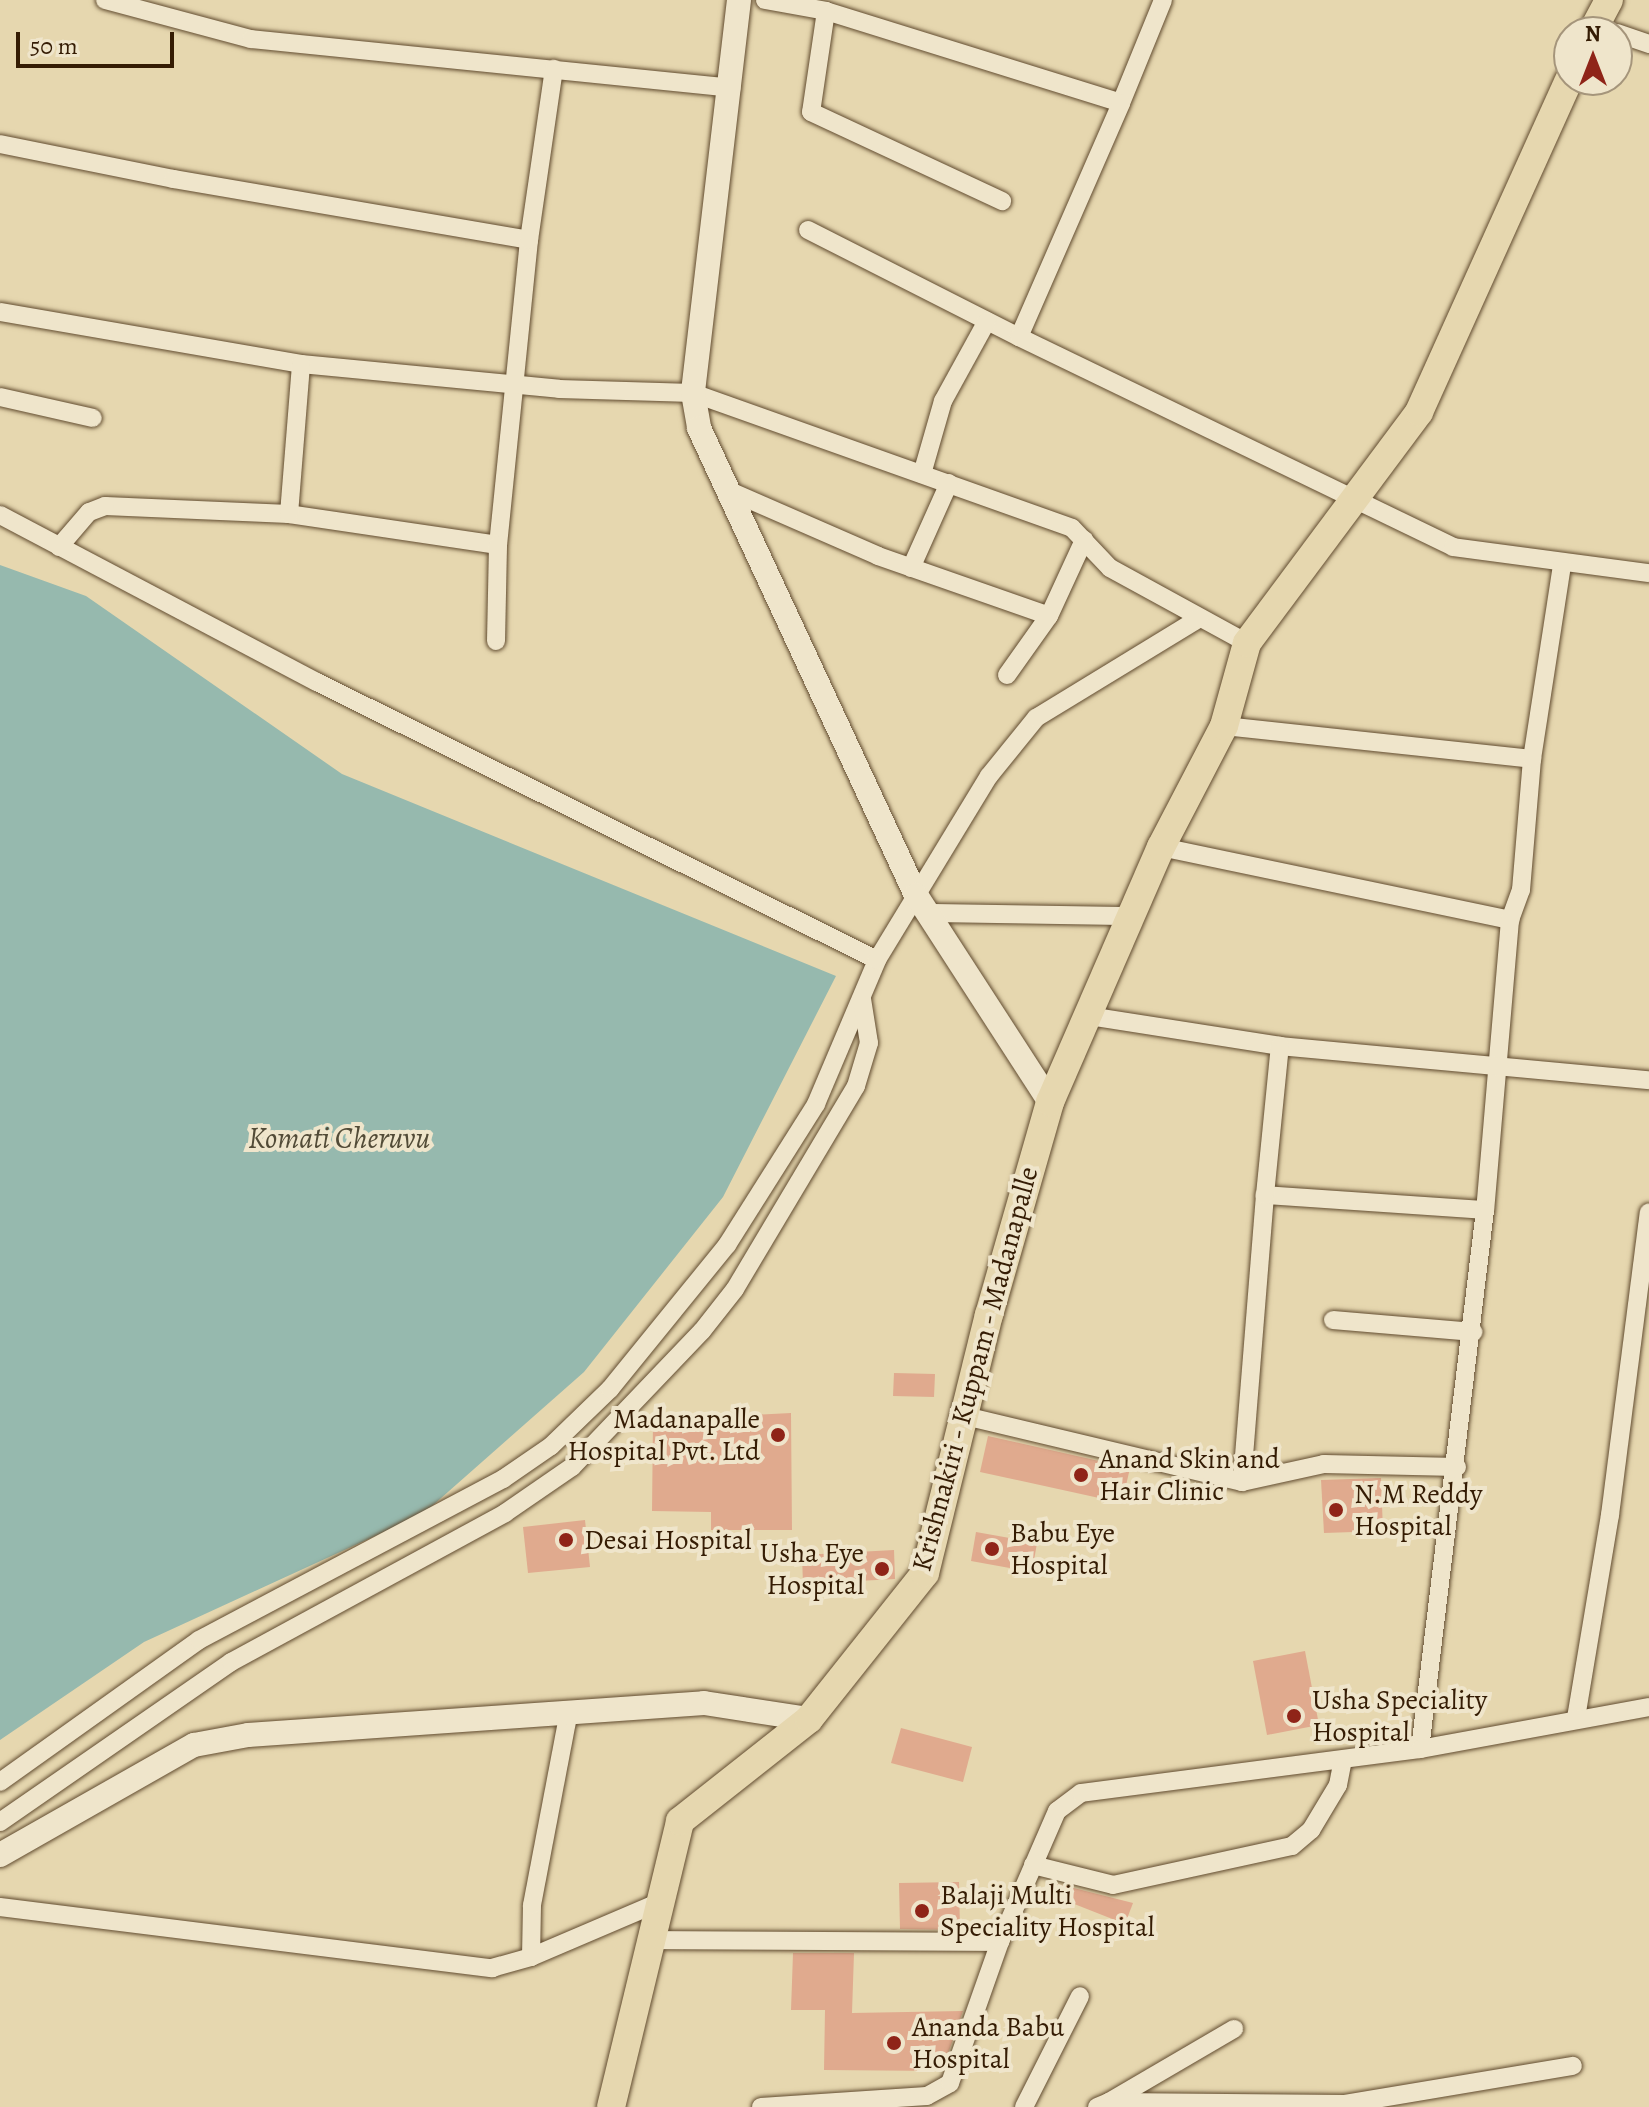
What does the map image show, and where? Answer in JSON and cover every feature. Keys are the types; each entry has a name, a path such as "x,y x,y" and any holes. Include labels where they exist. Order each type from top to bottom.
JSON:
{"main road":[{"path":"1247,643 1419,412 1562,96"},
{"name":"Krishnakiri - Kuppam - Madanapalle","path":"611,2107 648,1940 680,1821 809,1719 925,1573 1050,1102 1129,916 1224,726 1247,643"}],"street":[{"path":"105,0 251,39 732,88"},
{"path":"739,0 732,88 693,393 699,428 922,904 1050,1102"},
{"path":"765,0 826,11 1121,103"},
{"path":"1019,337 1163,0"},
{"path":"826,11 811,112 1002,201"},
{"path":"496,641 498,545 512,385 554,69"},
{"path":"0,144 173,179 529,240"},
{"path":"808,230 1019,337 1356,497 1453,547 1562,565 1649,573"},
{"path":"0,312 301,364 512,385 693,393 1072,528 1110,568 1247,643"},
{"path":"922,474 943,401 987,321"},
{"path":"289,514 301,364"},
{"path":"0,397 93,418"},
{"path":"911,568 949,483"},
{"path":"725,489 911,568 1049,616"},
{"path":"59,547 89,512 105,506 289,514 498,545"},
{"path":"0,515 317,682 877,960"},
{"path":"1007,675 1049,616 1084,540"},
{"path":"1420,1749 1473,1332 1510,920 1521,890 1532,759 1562,565"},
{"path":"0,1782 199,1640 503,1479 551,1446 666,1326 727,1245 816,1104 877,960 922,904 989,776 1036,718 1200,618"},
{"path":"1224,726 1532,759"},
{"path":"1161,847 1510,920"},
{"path":"922,904 1129,916"},
{"path":"0,1822 231,1662 505,1513 572,1467 702,1331 735,1289 856,1086 869,1043 862,999"},
{"path":"1089,1016 1280,1046 1649,1080"},
{"path":"1242,1482 1280,1046"},
{"path":"1265,1195 1485,1210"},
{"path":"1576,1718 1610,1515 1649,1212"},
{"path":"1333,1320 1473,1332"},
{"path":"965,1416 1242,1482 1324,1464 1457,1467"},
{"path":"0,1855 194,1745 248,1735 704,1703 809,1719"},
{"path":"761,2107 927,2096 950,2083 1000,1942 1057,1811 1081,1793 1420,1749 1649,1707"},
{"path":"531,1957 532,1905 569,1711"},
{"path":"1033,1865 1113,1885 1292,1846 1311,1830 1338,1785 1343,1759"},
{"path":"0,1907 492,1968 531,1957 660,1902"},
{"path":"648,1940 1000,1942"},
{"path":"1024,2107 1080,1996"},
{"path":"1103,2104 1234,2029"},
{"path":"1103,2104 1345,2104 1573,2066"}],"water":[{"name":"Komati Cheruvu","path":"0,565 86,596 342,774 836,976 723,1197 584,1372 423,1514 144,1642 0,1740"}],"building":[{"path":"894,1373 935,1374 934,1397 893,1396"},
{"path":"791,1413 792,1530 711,1530 711,1512 652,1511 653,1420"},
{"path":"988,1436 1130,1468 1122,1503 980,1472"},
{"path":"1381,1478 1383,1531 1324,1533 1321,1480"},
{"path":"585,1520 590,1567 528,1573 523,1527"},
{"path":"976,1532 1037,1543 1032,1572 971,1561"},
{"path":"894,1550 895,1579 803,1584 802,1555"},
{"path":"1305,1651 1319,1725 1267,1735 1253,1661"},
{"path":"901,1728 972,1747 963,1782 891,1763"},
{"path":"959,1882 960,1930 900,1929 899,1883"},
{"path":"1054,1883 1133,1903 1125,1924 1049,1894"},
{"path":"793,1953 854,1953 852,2013 963,2011 942,2071 824,2070 825,2010 791,2010"}],"place":[{"name":"Madanapalle Hospital Pvt. Ltd","path":"778,1435"},
{"name":"Anand Skin and Hair Clinic","path":"1081,1475"},
{"name":"N.M Reddy Hospital","path":"1336,1510"},
{"name":"Desai Hospital","path":"566,1540"},
{"name":"Babu Eye Hospital","path":"992,1549"},
{"name":"Usha Eye Hospital","path":"882,1569"},
{"name":"Usha Speciality Hospital","path":"1294,1716"},
{"name":"Balaji Multi Speciality Hospital","path":"922,1911"},
{"name":"Ananda Babu Hospital","path":"894,2043"}]}
